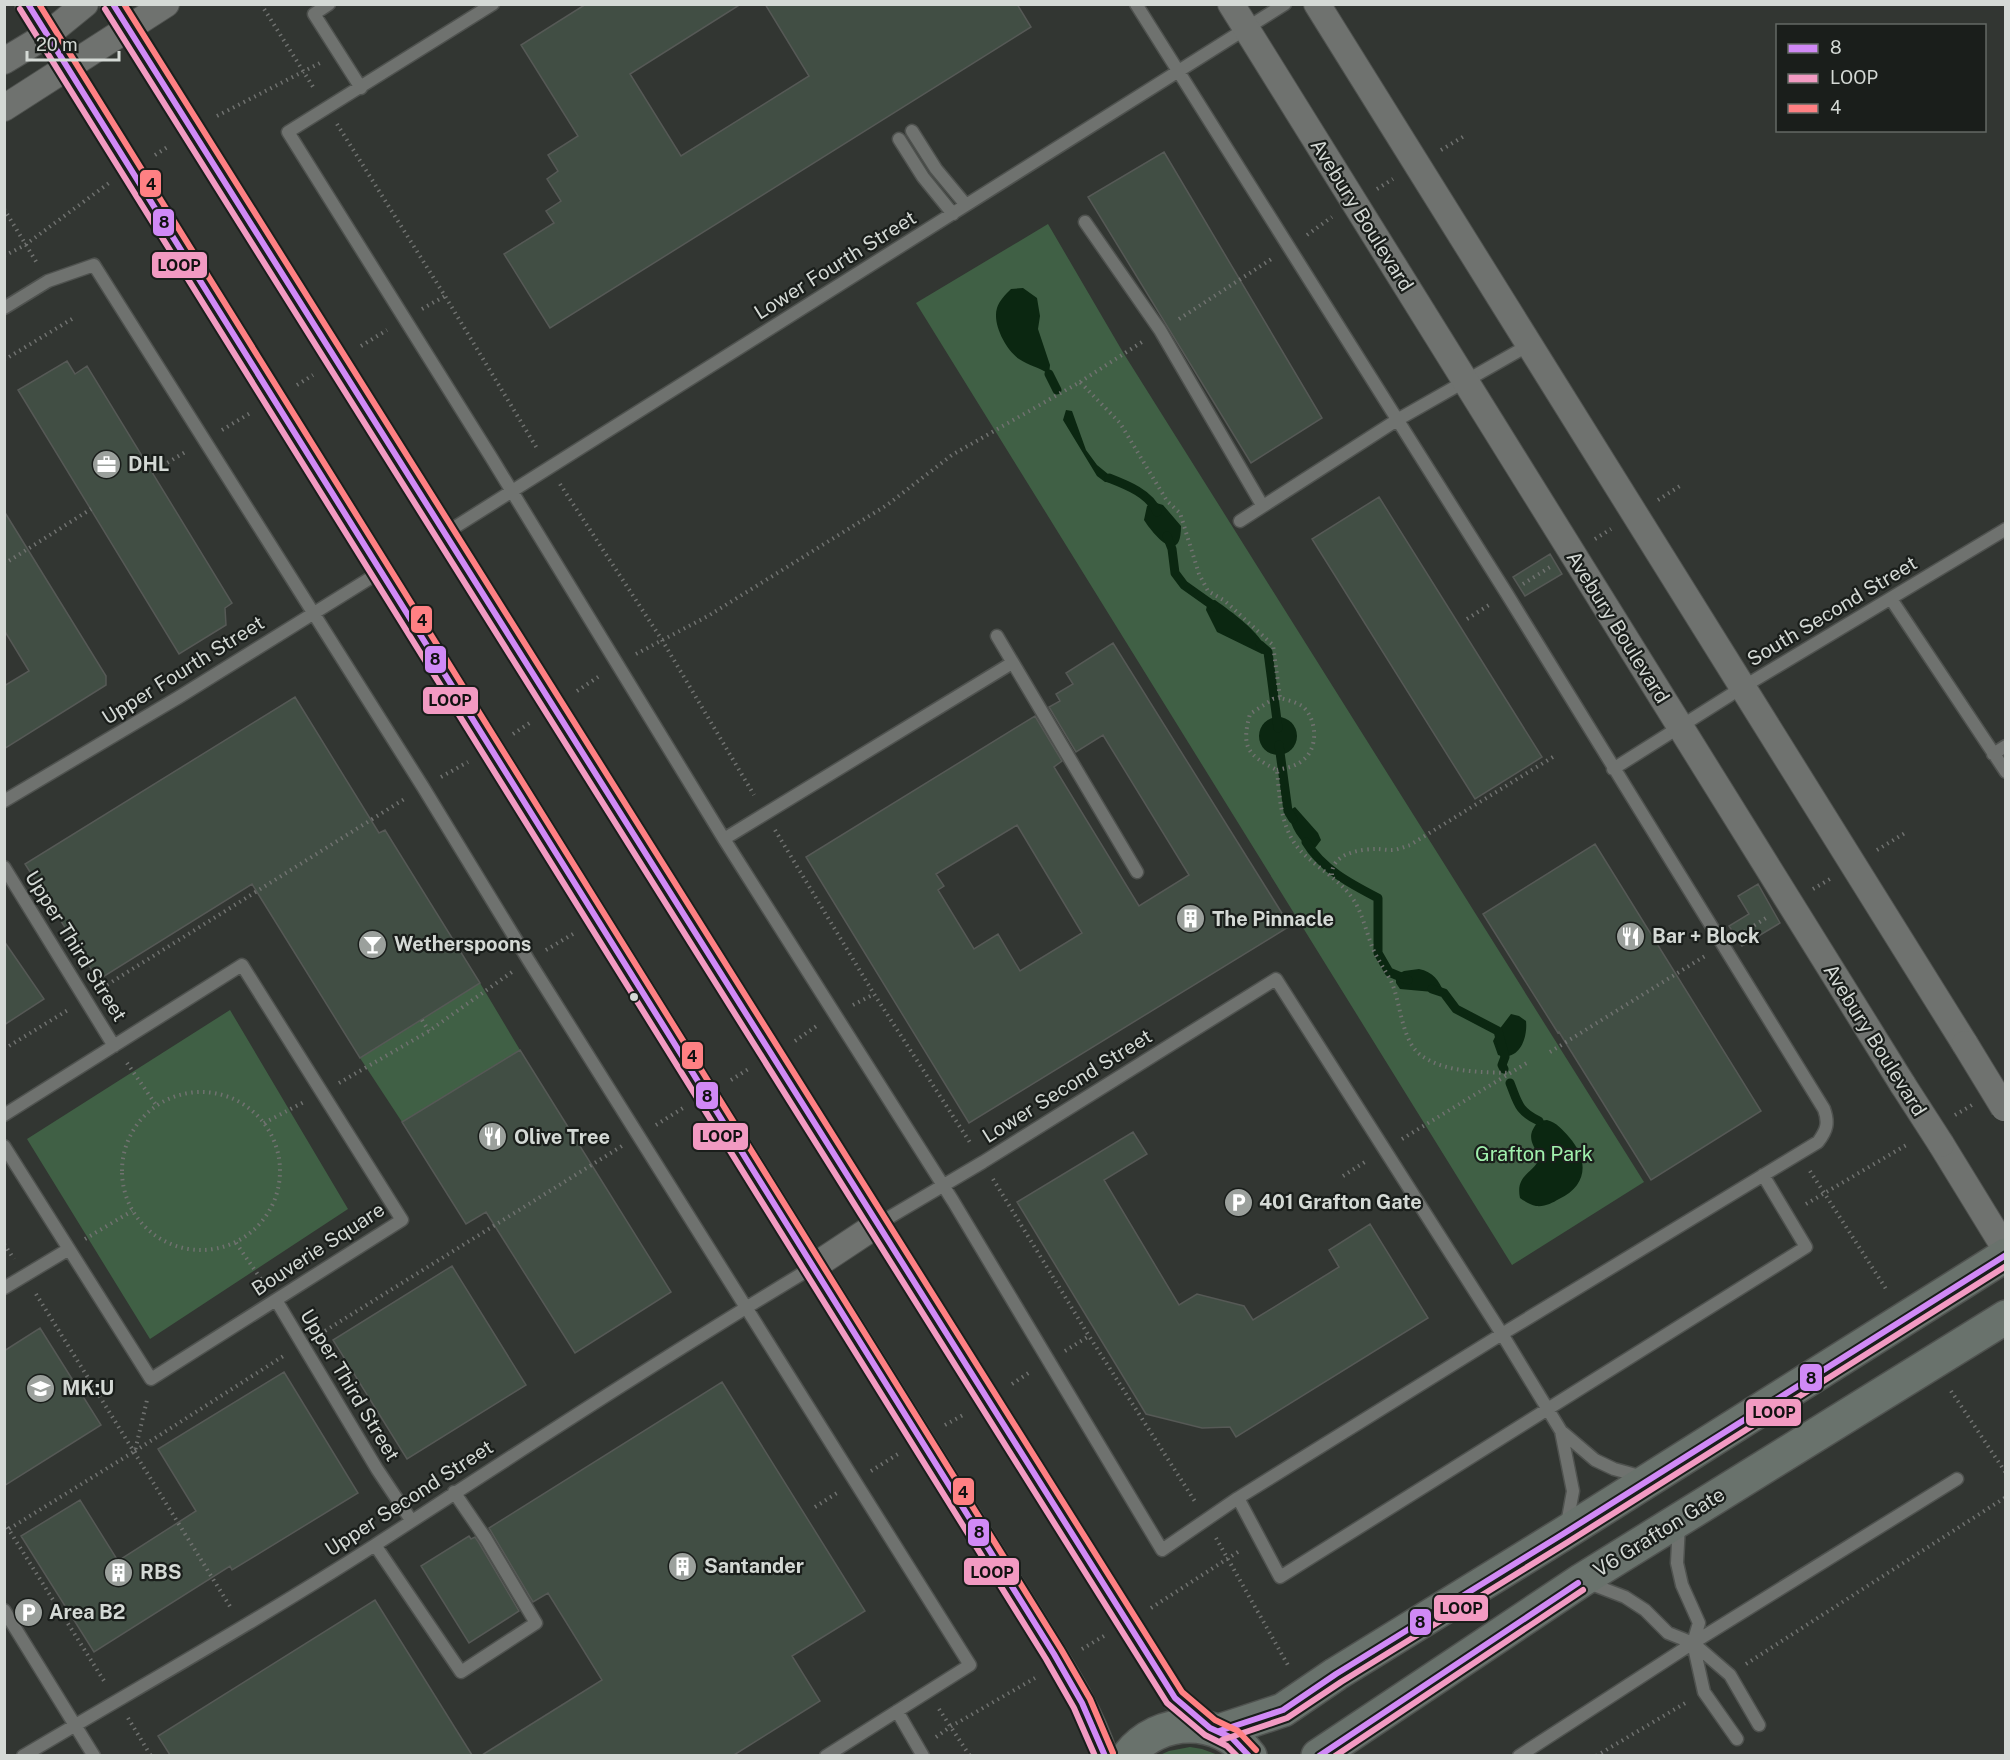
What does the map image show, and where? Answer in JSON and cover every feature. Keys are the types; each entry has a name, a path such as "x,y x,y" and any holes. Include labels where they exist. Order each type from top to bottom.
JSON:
{"street":[{"path":"28,4 1080,1698 1096,1729 1105,1755"},
{"path":"4,61 46,34 85,4"},
{"path":"113,4 1175,1698 1214,1729 1233,1738 1251,1755"},
{"path":"4,108 166,4"},
{"name":"Avebury Boulevard","path":"1231,4 2006,1250"},
{"path":"1317,4 2005,1109"},
{"path":"813,1267 878,1224"},
{"path":"1128,1755 1151,1735 1170,1728 1190,1725 1214,1729 1283,1710 1336,1674 2006,1255"},
{"name":"V6 Grafton Gate","path":"1318,1755 1582,1580 2006,1317"}],"lane":[{"path":"329,4 314,14 361,88"},
{"path":"493,4 288,132 512,491 724,839 944,1186 1162,1550 1238,1498 1818,1142 1827,1127 1824,1109 1180,71 1136,4"},
{"name":"Lower Fourth Street","path":"444,534 1285,4"},
{"path":"912,131 936,169 966,205"},
{"path":"899,139 923,177 953,213"},
{"path":"1085,222 1160,330 1262,505"},
{"path":"7,302 48,281 94,265 423,787 528,961 970,1665 826,1755"},
{"path":"1240,521 1397,420 1529,345"},
{"name":"South Second Street","path":"1613,769 1743,687 2006,529"},
{"name":"Upper Fourth Street","path":"4,801 179,697 380,572"},
{"path":"1891,599 2006,772"},
{"path":"997,636 1137,872"},
{"path":"724,839 1012,663"},
{"path":"1993,754 2006,746"},
{"name":"Upper Third Street","path":"4,867 114,1046"},
{"name":"Bouverie Square","path":"4,1115 242,965 402,1220 151,1378"},
{"name":"Lower Second Street","path":"878,1224 983,1162 1276,979 1384,1150"},
{"path":"4,1146 151,1378"},
{"path":"1384,1150 1562,1431 1595,1460 1614,1469 1649,1479"},
{"path":"1238,1498 1280,1577 1806,1247 1763,1175"},
{"path":"4,1288 69,1249"},
{"name":"Upper Second Street","path":"23,1755 243,1627 813,1267"},
{"name":"Upper Third Street","path":"276,1300 377,1469 411,1521"},
{"path":"1562,1431 1574,1491 1569,1519 1563,1534"},
{"path":"1519,1755 1693,1643 1957,1479"},
{"path":"375,1545 461,1672 536,1623 486,1539 454,1492"},
{"path":"1679,1520 1677,1563 1682,1585 1699,1623 1693,1643 1704,1692 1737,1739"},
{"path":"1582,1580 1625,1597 1645,1610 1668,1633 1693,1643 1730,1675 1759,1725"},
{"path":"4,1610 94,1755"},
{"path":"897,1711 921,1752"}],"path":[{"path":"261,4 445,296 549,467 662,640 874,994 983,1162 1089,1336 1206,1518 1291,1671"},
{"path":"213,118 304,73 338,52"},
{"path":"146,160 175,142"},
{"path":"4,256 25,245 112,181"},
{"path":"4,209 48,281"},
{"path":"4,1049 423,787 490,749 618,664 708,616 886,505 952,455 1080,382 1242,280"},
{"path":"4,360 72,319"},
{"path":"1080,382 1120,423 1167,501 1180,513 1199,574 1208,591 1225,601 1273,645 1280,698"},
{"path":"4,564 91,509"},
{"path":"1280,698 1300,705 1311,716 1315,733 1305,759 1292,767 1277,770 1251,753 1245,741 1250,714 1273,699 1280,698"},
{"path":"1332,876 1332,870 1338,858 1353,852 1376,849 1392,850 1410,845 1553,757"},
{"path":"1277,770 1282,815 1288,834 1306,856 1332,876 1355,902 1381,967 1391,982 1412,1044 1420,1056 1441,1066 1511,1073"},
{"path":"264,1123 322,1093 429,1031 528,961 597,920"},
{"path":"422,1020 429,1031"},
{"path":"114,1046 156,1105"},
{"path":"1343,1176 1530,1061"},
{"path":"202,1091 225,1095 247,1106 264,1123 276,1143 280,1166 279,1190 270,1211 255,1229 236,1243 213,1250 189,1250 166,1243 146,1230 132,1211 123,1188 123,1157 127,1142 138,1121 156,1105 178,1095 202,1091"},
{"path":"1955,1115 1975,1103"},
{"path":"7,1531 639,1136"},
{"path":"1787,1215 1914,1140"},
{"path":"1798,1153 1888,1292"},
{"path":"69,1249 132,1211"},
{"path":"236,1243 276,1300"},
{"path":"4,1244 243,1627"},
{"path":"815,1507 1089,1336"},
{"path":"135,1451 151,1378"},
{"path":"1951,1391 2006,1473"},
{"path":"1730,1675 2006,1497"},
{"path":"4,1522 7,1531 151,1755"},
{"path":"1144,1613 1259,1538"},
{"path":"1077,1653 1107,1634"},
{"path":"921,1752 950,1727 1040,1674"},
{"path":"928,1691 970,1755"},
{"path":"1596,1755 1704,1692"}],"green space":[{"name":"Grafton Park","path":"1048,224 1124,354 1644,1182 1512,1265 916,303"},
{"path":"480,983 520,1050 402,1122 360,1058"},
{"path":"230,1010 348,1209 150,1339 27,1139"},
{"path":"1190,1747 1218,1755 1160,1755 1169,1751"}],"shaded area":[{"path":"1023,288 1037,298 1040,316 1038,329 1050,365 1049,374 1014,355 998,329 996,314 999,303 1011,289"},
{"path":"1066,410 1072,411 1086,450 1097,465 1119,483 1105,482 1097,476 1063,420"},
{"path":"1153,502 1163,505 1181,526 1177,544 1172,546 1161,540 1144,520 1147,506"},
{"path":"1215,600 1252,630 1268,652 1262,654 1217,632 1206,610 1208,601"},
{"path":"1278,717 1292,722 1297,736 1292,750 1278,755 1264,750 1259,736 1264,722"},
{"path":"1295,807 1318,833 1321,840 1312,852 1299,838 1291,823 1288,811"},
{"path":"1419,969 1435,977 1444,993 1400,989 1396,983 1396,975 1404,971"},
{"path":"1511,1014 1526,1021 1524,1041 1517,1052 1512,1055 1498,1055 1493,1041"},
{"path":"1547,1120 1559,1127 1576,1146 1580,1154 1582,1171 1576,1187 1569,1193 1548,1204 1536,1206 1520,1198 1519,1190 1523,1179 1540,1157 1532,1143 1532,1131 1539,1121"}],"building":[{"path":"586,4 741,4 630,74 681,156 809,76 765,4 1017,4 1031,27 550,328 504,254 554,223 546,211 561,201 547,179 558,171 548,155 578,136 521,45"},
{"path":"1164,152 1322,418 1251,463 1088,197"},
{"path":"67,361 75,374 87,366 232,603 225,608 226,625 179,654 18,390"},
{"path":"1379,497 1542,757 1475,799 1312,539"},
{"path":"4,511 106,676 106,685 4,749 4,686 29,671 4,630"},
{"path":"1550,554 1562,574 1525,596 1513,577"},
{"name":"The Pinnacle","path":"1113,643 1290,926 969,1123 806,857 1035,716 1062,761 1054,767 1139,906 1189,875 1103,735 1076,752 1049,707 1060,701 1056,694 1073,684 1066,673","holes":["1017,825 1082,933 1020,971 998,934 974,949 938,890 944,886 936,874"]},
{"path":"295,697 379,833 385,830 480,983 360,1058 252,884 98,980 25,864"},
{"path":"1595,844 1761,1111 1651,1180 1483,914"},
{"path":"1758,884 1780,923 1742,946 1729,926 1749,914 1738,896"},
{"path":"4,941 44,999 4,1025"},
{"path":"520,1050 671,1292 575,1353 486,1212 466,1224 402,1122"},
{"path":"1133,1132 1147,1154 1104,1180 1179,1305 1197,1294 1244,1306 1253,1320 1339,1267 1329,1250 1370,1224 1428,1318 1236,1437 1230,1427 1202,1428 1146,1414 1017,1202"},
{"path":"452,1266 526,1385 407,1459 333,1340"},
{"name":"MK:U","path":"40,1328 101,1425 4,1486 4,1351"},
{"path":"284,1372 358,1493 232,1570 230,1566 94,1652 21,1536 80,1500 118,1561 196,1511 158,1449"},
{"name":"Santander","path":"722,1382 865,1611 792,1656 820,1701 734,1755 482,1755 602,1680 548,1593 533,1602 489,1528"},
{"path":"469,1536 471,1539 475,1537 519,1611 469,1643 421,1566"},
{"path":"375,1600 472,1755 170,1755 158,1736"}],"waterway":[{"path":"1049,374 1057,390"},
{"path":"1109,478 1143,495 1157,512"},
{"path":"1167,536 1172,549 1175,573 1184,585 1215,607"},
{"path":"1260,645 1268,652 1278,728"},
{"path":"1279,745 1288,811 1293,819"},
{"path":"1306,842 1329,868 1378,898 1378,953 1389,972 1408,980"},
{"path":"1432,989 1444,993 1456,1009 1498,1031 1505,1057 1502,1065 1504,1069"},
{"path":"1510,1083 1523,1110 1539,1121"}],"transit line":[{"name":"8","path":"28,4 1054,1654 1082,1703 1105,1756"},
{"name":"4","path":"39,4 1061,1649 1090,1699 1113,1753"},
{"name":"8","path":"113,4 1175,1698 1210,1728 1232,1738 1249,1756"},
{"name":"4","path":"124,4 1182,1692 1215,1720 1238,1731 1256,1750"},
{"name":"LOOP","path":"20,9 1046,1659 1074,1708 1095,1756"},
{"name":"LOOP","path":"105,9 1167,1703 1205,1735 1227,1746 1237,1756"},
{"name":"8","path":"1219,1731 1283,1710 1336,1674 2006,1255"},
{"name":"LOOP","path":"1222,1740 1287,1718 2006,1266"},
{"name":"8","path":"1319,1756 1578,1583"},
{"name":"LOOP","path":"1335,1756 1583,1590"}],"place":[{"name":"DHL","path":"107,464"},
{"name":"The Pinnacle","path":"1191,919"},
{"name":"Bar + Block","path":"1631,936"},
{"name":"Wetherspoons","path":"373,944"},
{"name":"Olive Tree","path":"493,1137"},
{"name":"401 Grafton Gate","path":"1238,1202"},
{"name":"MK:U","path":"41,1388"},
{"name":"Santander","path":"683,1566"},
{"name":"RBS","path":"119,1572"},
{"name":"Area B2","path":"28,1612"}]}
